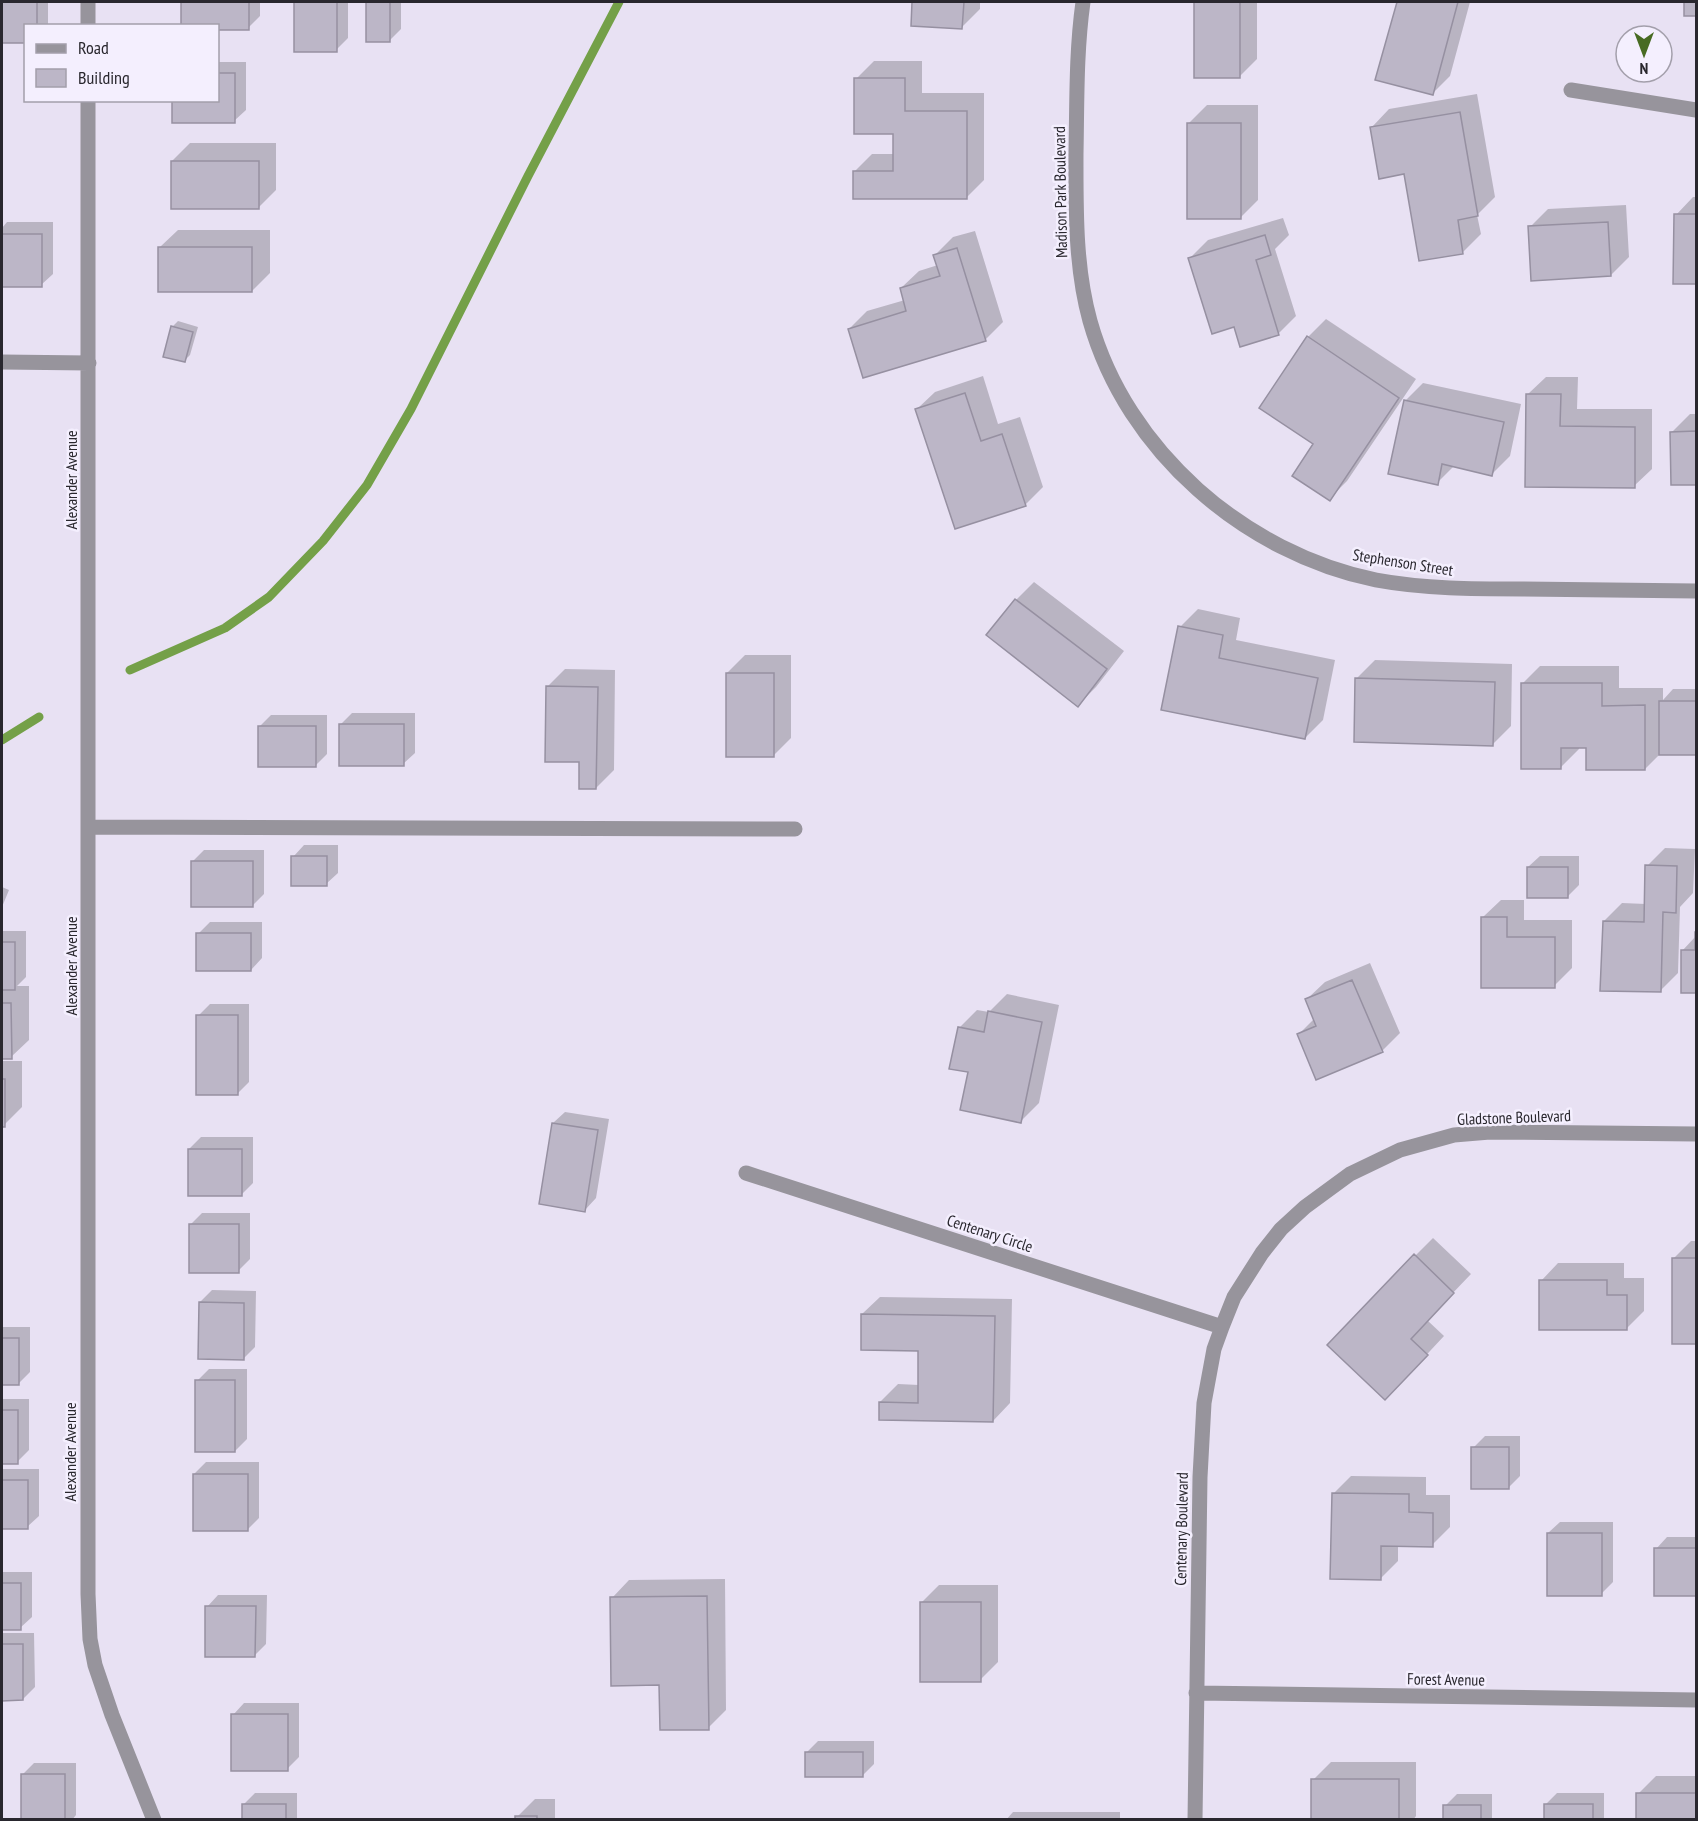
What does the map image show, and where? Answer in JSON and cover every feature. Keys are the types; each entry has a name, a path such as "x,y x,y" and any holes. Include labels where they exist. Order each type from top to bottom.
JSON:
{"street":[{"path":"88,2 88,24"},
{"name":"Madison Park Boulevard","path":"1083,2 1077,75 1076,227 1080,270 1090,321 1111,376 1125,402 1151,438"},
{"path":"1571,90 1696,110"},
{"name":"Alexander Avenue","path":"88,102 88,1594 94,1665 154,1820"},
{"path":"2,362 89,363"},
{"name":"Stephenson Street","path":"1151,438 1189,482 1237,521 1290,551 1347,573 1379,580 1443,588 1696,591"},
{"path":"89,827 795,829"},
{"name":"Gladstone Boulevard","path":"1262,1252 1305,1208 1350,1174 1400,1150 1454,1135 1490,1132 1696,1134"},
{"name":"Centenary Circle","path":"746,1173 1222,1327"},
{"name":"Centenary Boulevard","path":"1195,1820 1200,1478 1204,1404 1214,1349 1222,1327 1234,1297 1262,1252"},
{"name":"Forest Avenue","path":"1196,1693 1696,1700"}],"building":[{"path":"2,2 37,2 37,24 24,24 24,43 2,43"},
{"path":"181,2 249,2 249,30 219,30 219,24 181,24"},
{"path":"294,2 337,2 337,52 294,52"},
{"path":"366,2 390,2 390,42 366,42"},
{"path":"912,2 964,2 962,29 911,26"},
{"path":"1194,2 1240,2 1240,78 1194,78"},
{"path":"1397,2 1458,2 1433,95 1375,80"},
{"path":"1684,2 1696,2 1696,16 1684,16"},
{"path":"219,73 235,73 235,123 172,123 172,102 219,102"},
{"path":"854,78 905,78 905,111 967,111 967,199 853,199 853,171 893,171 893,134 854,134"},
{"path":"1460,112 1478,216 1458,220 1463,254 1419,261 1404,174 1379,179 1370,127"},
{"path":"1187,123 1241,123 1241,219 1187,219"},
{"path":"171,161 259,161 259,209 171,209"},
{"path":"1674,214 1696,214 1696,284 1673,284"},
{"path":"1608,222 1611,276 1531,281 1528,226"},
{"path":"2,234 42,234 42,287 2,287"},
{"path":"1265,235 1271,255 1256,260 1279,335 1240,347 1234,327 1212,334 1188,258"},
{"path":"158,247 252,247 252,292 158,292"},
{"path":"957,248 986,341 863,378 848,329 906,311 900,288 940,276 933,255"},
{"path":"171,326 193,332 185,362 163,357"},
{"path":"1307,336 1399,398 1330,501 1292,476 1313,444 1259,408"},
{"path":"965,393 981,441 1002,434 1026,506 955,529 915,409"},
{"path":"1526,394 1561,394 1560,426 1635,427 1635,488 1525,487"},
{"path":"1404,400 1504,422 1492,476 1442,464 1438,485 1388,474"},
{"path":"1696,431 1696,485 1671,485 1670,432"},
{"path":"1015,599 1107,669 1078,707 986,635"},
{"path":"1178,626 1223,635 1219,658 1318,678 1305,739 1161,710"},
{"path":"726,673 774,673 774,757 726,757"},
{"path":"1355,678 1495,682 1493,746 1354,742"},
{"path":"1521,683 1602,683 1602,706 1645,705 1645,770 1586,770 1586,748 1561,748 1561,769 1521,769"},
{"path":"546,686 598,687 596,789 579,789 579,762 545,762"},
{"path":"1659,701 1696,701 1696,755 1659,755"},
{"path":"339,724 404,724 404,766 339,766"},
{"path":"258,726 316,726 316,767 258,767"},
{"path":"291,856 327,856 327,886 291,886"},
{"path":"191,861 253,861 253,907 191,907"},
{"path":"1645,865 1677,866 1676,913 1663,912 1661,992 1600,991 1603,921 1644,922"},
{"path":"1527,867 1568,867 1568,898 1527,898"},
{"path":"1481,917 1507,917 1507,937 1555,937 1555,988 1481,988"},
{"path":"1695,932 1696,993 1681,993 1681,950 1695,950"},
{"path":"196,933 251,933 251,971 196,971"},
{"path":"2,942 15,942 15,990 2,990"},
{"path":"1352,980 1383,1052 1316,1080 1297,1034 1316,1026 1305,999"},
{"path":"2,1003 11,1003 12,1059 2,1059"},
{"path":"988,1011 1042,1022 1021,1123 960,1110 968,1072 949,1069 958,1027 984,1032"},
{"path":"196,1015 238,1015 238,1095 196,1095"},
{"path":"2,1079 5,1079 5,1127 2,1127"},
{"path":"552,1123 598,1130 585,1212 539,1204"},
{"path":"188,1149 242,1149 242,1196 188,1196"},
{"path":"189,1224 239,1224 239,1273 189,1273"},
{"path":"1414,1254 1454,1293 1411,1339 1428,1355 1385,1400 1327,1345"},
{"path":"1672,1258 1696,1258 1696,1344 1672,1344"},
{"path":"1539,1280 1607,1280 1607,1295 1627,1295 1627,1330 1539,1330"},
{"path":"199,1302 244,1303 244,1360 198,1359"},
{"path":"861,1314 995,1316 993,1422 879,1420 879,1402 918,1403 918,1351 861,1350"},
{"path":"2,1338 19,1338 19,1385 2,1385"},
{"path":"195,1380 235,1380 235,1452 195,1452"},
{"path":"2,1410 18,1410 18,1464 2,1464"},
{"path":"1471,1447 1509,1447 1509,1489 1471,1489"},
{"path":"193,1474 248,1474 248,1531 193,1531"},
{"path":"2,1480 28,1480 28,1529 2,1529"},
{"path":"1332,1493 1409,1494 1409,1512 1433,1513 1433,1547 1381,1546 1381,1580 1330,1579"},
{"path":"1547,1533 1602,1533 1602,1596 1547,1596"},
{"path":"1654,1548 1696,1548 1696,1596 1654,1596"},
{"path":"2,1583 21,1583 21,1630 2,1630"},
{"path":"707,1596 709,1730 660,1730 659,1685 611,1686 610,1597"},
{"path":"920,1602 981,1602 981,1682 920,1682"},
{"path":"205,1606 256,1606 255,1657 205,1657"},
{"path":"2,1644 23,1644 23,1700 2,1701"},
{"path":"231,1714 288,1714 288,1771 231,1771"},
{"path":"805,1752 863,1752 863,1777 805,1777"},
{"path":"21,1774 65,1774 65,1820 21,1820"},
{"path":"1311,1779 1399,1779 1399,1820 1311,1820"},
{"path":"1636,1793 1696,1793 1696,1820 1636,1820"},
{"path":"242,1804 286,1804 286,1820 242,1820"},
{"path":"1544,1804 1593,1804 1593,1820 1544,1820"},
{"path":"1443,1805 1481,1805 1481,1820 1443,1820"},
{"path":"515,1816 537,1816 537,1820 515,1820"}],"waterway":[{"path":"130,670 225,628 269,597 323,541 367,485 411,409 528,176 619,2"},
{"path":"2,740 39,717"}]}
